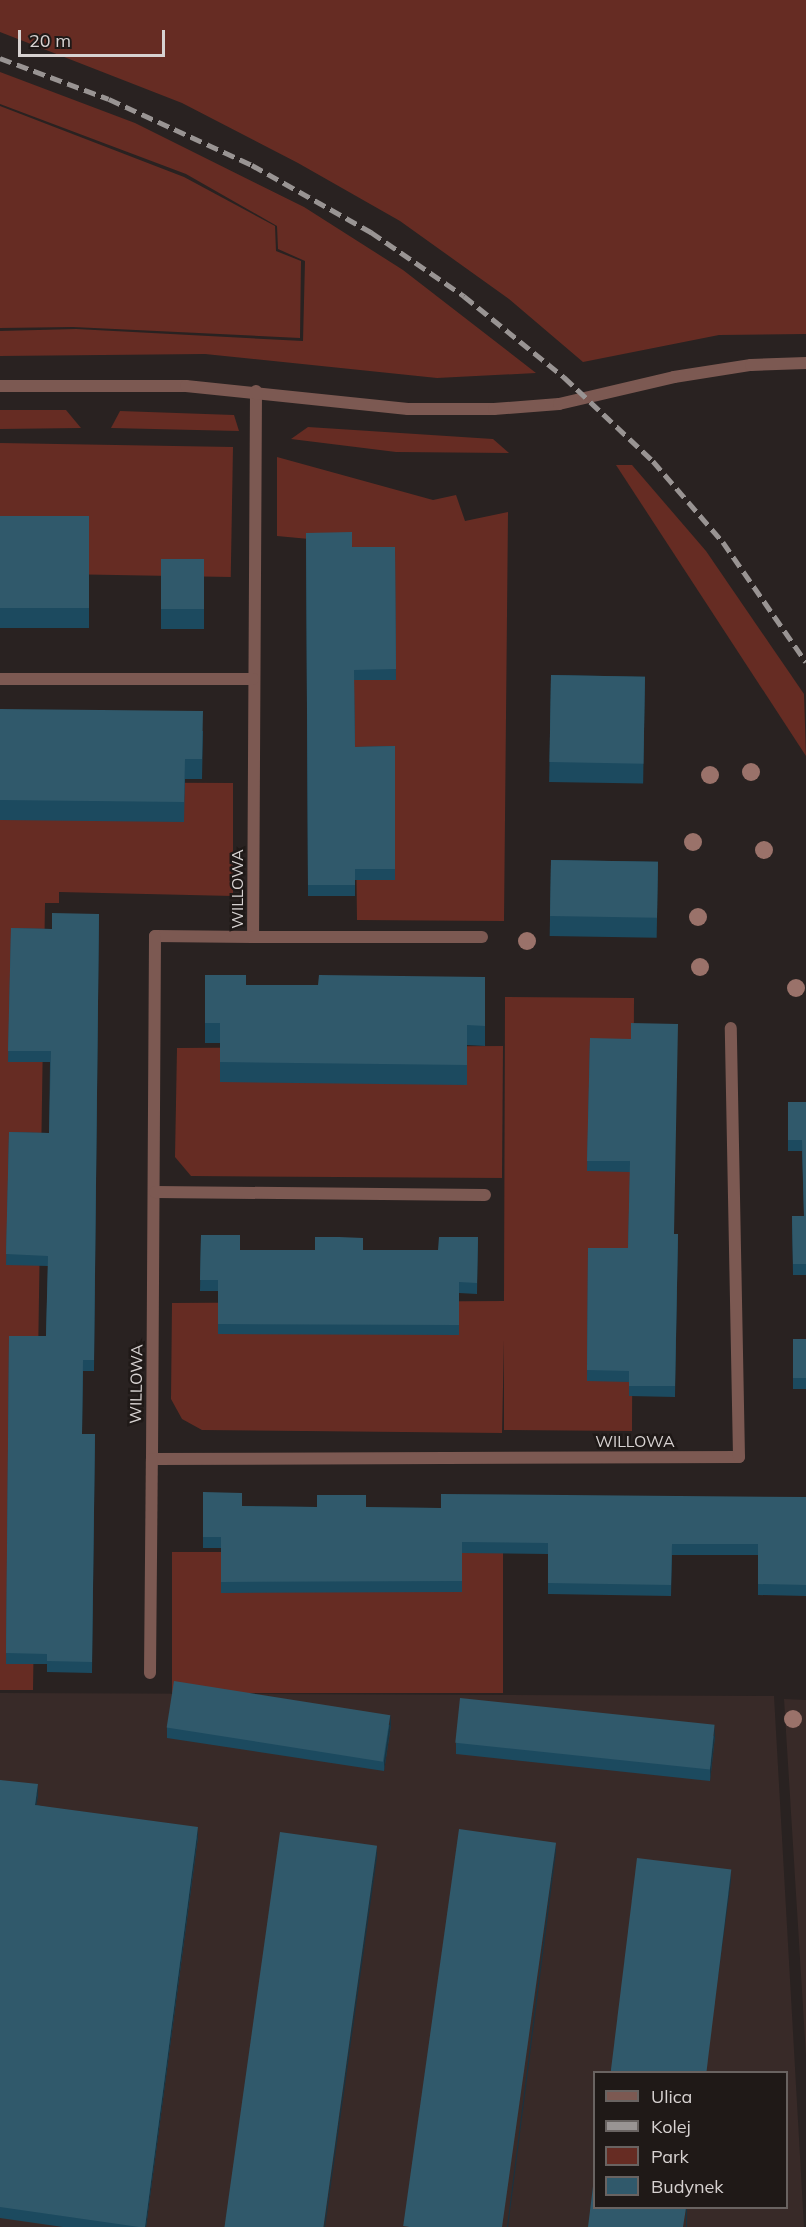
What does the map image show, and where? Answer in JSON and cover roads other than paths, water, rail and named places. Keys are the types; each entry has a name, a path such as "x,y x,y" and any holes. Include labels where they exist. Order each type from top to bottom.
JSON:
{"street":[{"path":"0,386 186,386 256,391 408,409 505,409 568,402 674,377 740,366 806,363"},
{"name":"WILLOWA","path":"256,391 253,937 155,936 152,1459 739,1457 731,1028"},
{"path":"0,679 253,679"},
{"path":"253,937 482,937"},
{"path":"154,1192 485,1195"},
{"path":"150,1673 152,1459"}],"railway":[{"path":"0,58 109,99 252,165 371,232 464,296 564,377 653,461 723,542 806,662"}]}
